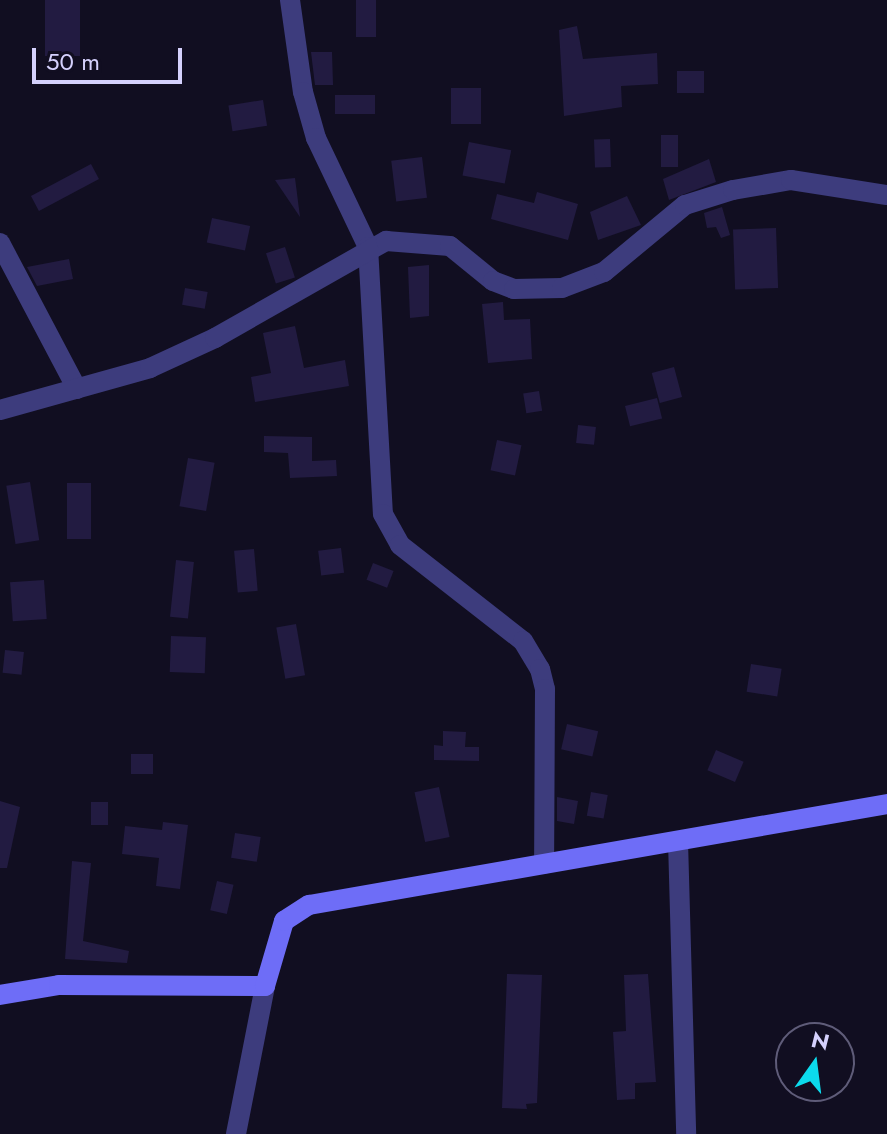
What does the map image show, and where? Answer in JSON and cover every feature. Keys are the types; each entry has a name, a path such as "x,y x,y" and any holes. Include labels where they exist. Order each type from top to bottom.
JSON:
{"street":[{"path":"290,0 303,92 316,138 368,247 383,514 400,545 523,641 540,669 545,689 544,864"},
{"path":"0,410 150,368 215,338 336,272 368,247 412,240 450,246 493,281 514,289 562,288 604,272 685,205 733,190 791,180 887,195"},
{"path":"0,243 77,389"},
{"path":"236,1134 265,986 284,921 292,911 887,804"},
{"path":"678,841 686,1134"},
{"path":"0,995 59,985 265,986"}],"building":[{"path":"45,0 80,0 80,56 45,56"},
{"path":"356,0 376,0 376,37 356,37"},
{"path":"577,26 583,59 657,53 658,84 621,86 622,107 564,116 559,30"},
{"path":"311,52 332,52 333,85 315,85"},
{"path":"677,71 704,71 704,93 677,93"},
{"path":"451,88 481,88 481,124 451,124"},
{"path":"335,95 375,95 375,114 335,114"},
{"path":"263,100 267,126 232,131 228,105"},
{"path":"661,135 678,135 678,167 661,167"},
{"path":"610,139 611,167 595,168 594,140"},
{"path":"469,142 511,150 505,184 463,175"},
{"path":"422,157 427,198 396,201 391,161"},
{"path":"709,159 716,182 669,200 663,179"},
{"path":"91,164 99,179 39,211 31,196"},
{"path":"295,178 300,217 275,180"},
{"path":"537,192 578,204 568,240 491,219 497,194 534,203"},
{"path":"627,196 641,225 598,240 590,212"},
{"path":"722,207 730,235 721,238 716,227 707,228 704,213"},
{"path":"212,218 250,226 245,251 207,242"},
{"path":"776,228 778,288 735,289 733,230"},
{"path":"285,247 295,277 276,284 266,253"},
{"path":"69,259 73,279 37,286 27,267"},
{"path":"429,265 429,316 410,318 408,267"},
{"path":"185,288 208,292 205,309 182,305"},
{"path":"503,302 504,320 530,319 532,359 488,363 482,304"},
{"path":"295,326 304,368 345,360 349,386 255,402 251,377 271,373 263,333"},
{"path":"674,367 682,397 660,403 652,373"},
{"path":"539,391 542,411 526,413 523,394"},
{"path":"657,398 662,418 630,426 625,406"},
{"path":"578,425 596,427 594,445 576,443"},
{"path":"264,436 312,437 312,461 336,460 337,476 290,478 288,453 264,452"},
{"path":"497,440 521,445 515,476 491,470"},
{"path":"188,458 215,463 206,511 179,506"},
{"path":"30,482 39,540 16,544 6,486"},
{"path":"67,483 91,483 91,539 67,539"},
{"path":"341,548 344,573 321,576 318,551"},
{"path":"254,549 258,591 238,593 234,551"},
{"path":"176,560 194,562 188,619 170,617"},
{"path":"373,563 394,571 387,588 367,580"},
{"path":"44,580 47,619 13,621 10,582"},
{"path":"296,624 305,675 285,679 276,627"},
{"path":"171,636 206,637 205,673 170,672"},
{"path":"5,650 24,652 21,675 3,673"},
{"path":"751,664 782,669 777,697 747,692"},
{"path":"567,724 598,731 592,757 561,749"},
{"path":"443,731 466,732 465,747 479,747 479,761 434,760 434,745 443,746"},
{"path":"716,750 744,762 735,782 707,770"},
{"path":"131,754 153,754 153,774 131,774"},
{"path":"439,787 450,837 425,842 415,792"},
{"path":"591,792 608,795 604,819 587,816"},
{"path":"557,797 578,801 574,824 557,821"},
{"path":"0,801 20,807 7,868 0,868"},
{"path":"91,802 108,802 108,825 91,825"},
{"path":"163,822 188,825 180,889 156,886 159,858 122,854 125,826 162,830"},
{"path":"235,833 261,837 257,862 231,858"},
{"path":"72,861 91,863 83,941 129,951 127,963 65,959"},
{"path":"217,881 234,885 227,914 210,910"},
{"path":"507,974 542,975 537,1103 526,1104 527,1109 502,1108"},
{"path":"648,974 656,1082 635,1083 635,1099 617,1100 613,1032 626,1031 624,975"}]}
